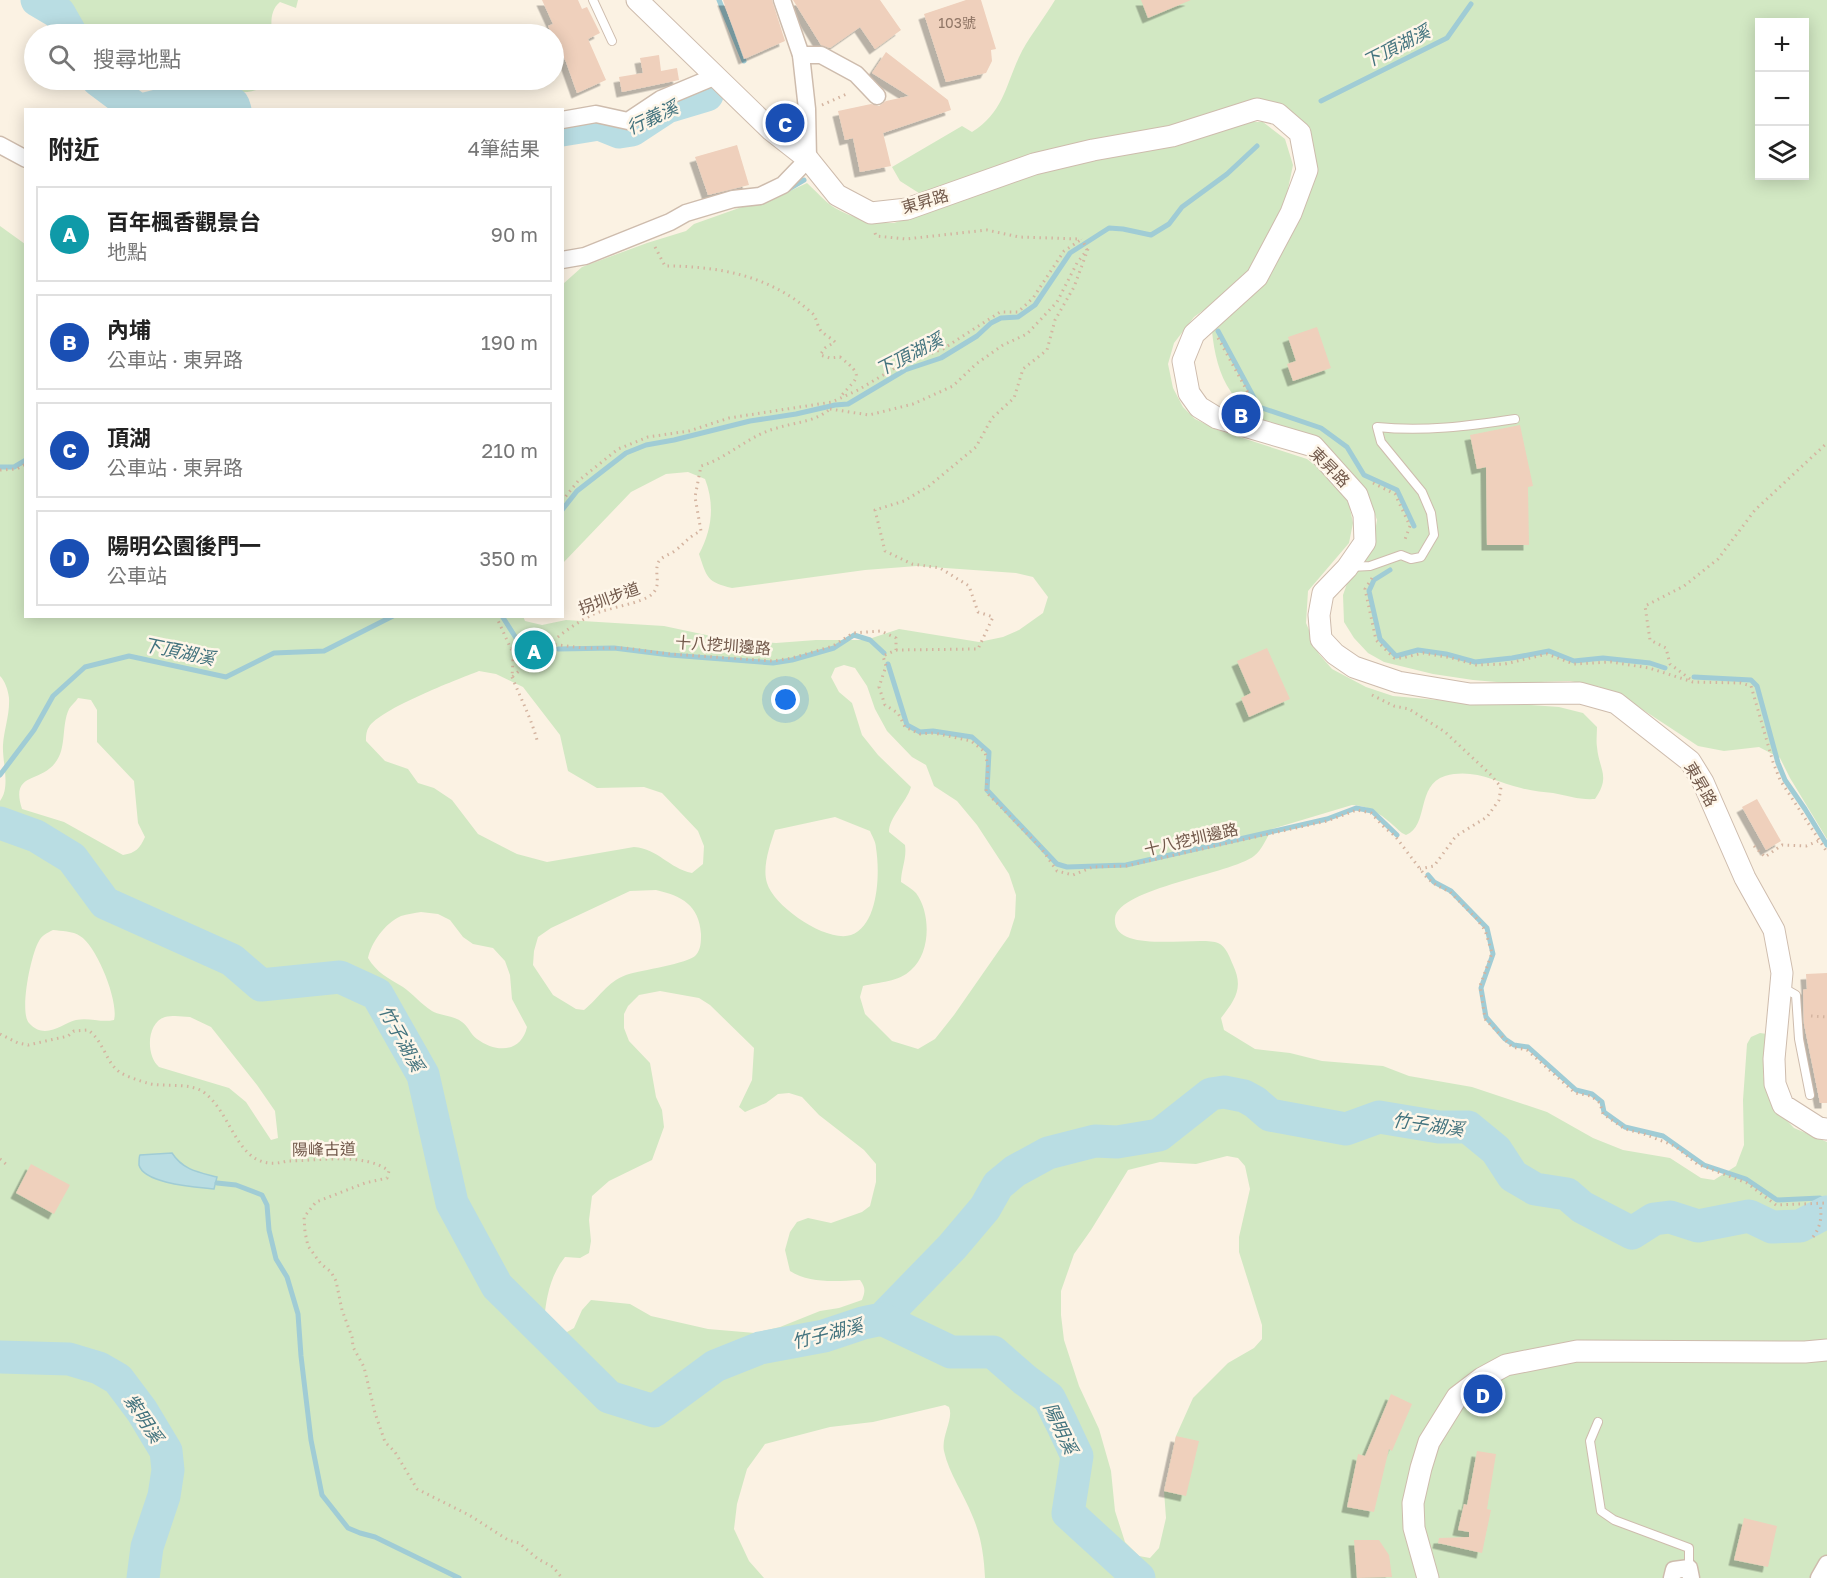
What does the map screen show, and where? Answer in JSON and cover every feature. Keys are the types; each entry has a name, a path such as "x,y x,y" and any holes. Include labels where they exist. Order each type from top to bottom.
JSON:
{"street":[{"path":"637,0 771,130 808,159 837,195 871,213"},
{"path":"564,260 585,256 670,222 686,213 733,199 760,196 783,185 808,159 807,109 801,55 782,0"},
{"path":"801,55 821,56 856,74 872,90"},
{"path":"564,120 596,114 628,121 661,99 717,76"},
{"name":"東昇路","path":"871,213 907,209 1034,164 1093,150 1172,136 1257,109 1278,114 1300,133 1307,170 1291,213 1257,277 1194,334 1183,361 1189,393 1199,408 1217,418 1312,446 1357,495 1364,515 1365,542 1347,568 1323,593 1319,615 1321,639 1335,654 1354,667 1398,682 1470,694 1580,693 1616,703 1690,761 1703,782 1745,878 1774,930 1782,973 1774,1059 1775,1084 1783,1105 1819,1128 1827,1129"},
{"path":"0,145 24,158"},
{"path":"1428,1578 1414,1528 1413,1503 1421,1468 1429,1442 1458,1397 1482,1378 1506,1365 1577,1350 1805,1352 1827,1350"},
{"path":"1820,1578 1827,1564"},
{"path":"1672,1578 1674,1570 1690,1573"}],"lane":[{"path":"593,0 612,41"},
{"path":"1347,568 1370,566 1401,555 1411,560 1421,557 1434,536 1431,513 1422,492 1381,442 1377,427 1426,429 1515,419"},
{"path":"1782,987 1796,995 1798,1039 1810,1095"},
{"path":"1598,1422 1590,1441 1601,1511 1614,1520 1689,1548 1690,1573"}],"path":[{"path":"807,109 872,90"},
{"path":"871,213 876,236 906,239 987,230 1019,237 1082,239"},
{"path":"651,229 655,246 665,266 728,270 755,278 790,298 815,316 822,331 835,342 820,354 830,358 840,357 853,368 857,376 856,381 840,398"},
{"path":"896,650 978,649 993,617 978,612 969,586 940,567 912,564 885,551 875,510 904,501 929,486 976,447 992,418 1014,398 1023,369 1047,350 1055,320 1074,287 1087,248 1082,239"},
{"path":"564,498 578,481 618,449 648,437 689,431 729,418 832,402 858,390 900,365 943,349 1000,312 1018,312 1033,298 1064,251 1082,239"},
{"path":"832,402 830,409 869,415 913,404 953,386 976,364 1003,345 1027,334 1057,302 1087,248"},
{"path":"1210,321 1260,411"},
{"name":"拐圳步道","path":"513,677 570,626 617,605 629,604 652,595 657,587 657,565 661,558 676,550 688,537 701,531 695,496 701,466 717,462 729,451 765,432 821,417 830,409"},
{"path":"1694,682 1670,664 1666,648 1650,640 1645,606 1684,586 1718,558 1755,510 1827,443"},
{"path":"0,470 17,469 24,465"},
{"path":"1368,481 1395,494 1410,526 1396,556"},
{"path":"1373,576 1365,589 1376,640 1394,658 1424,653 1476,665 1505,664 1547,654 1574,664 1611,662 1649,668 1694,682 1741,683 1750,686 1780,780 1827,852"},
{"path":"497,618 511,650 530,641 535,647 513,660 513,677 523,705 530,714 537,740"},
{"name":"十八挖圳邊路","path":"549,644 773,661 833,646 853,633 880,631 896,638 896,650 883,656 886,666 879,687 885,705 898,712 905,727 920,734 934,733 971,741 985,752 988,767 986,792 1041,848 1057,871 1073,875 1093,867 1126,866 1327,821 1357,810 1371,813 1395,836 1420,869 1436,885 1450,892 1485,930 1492,953 1480,986 1485,1019 1512,1047 1527,1050 1575,1093 1591,1096 1600,1103 1603,1114 1625,1129 1675,1146 1697,1164 1746,1183 1776,1205 1797,1202 1827,1203"},
{"path":"1368,693 1394,706 1409,709 1445,732 1501,787 1499,800 1487,817 1456,836 1434,866 1420,869"},
{"path":"1747,841 1765,857 1782,845 1806,846 1818,841"},
{"name":"陽峰古道","path":"0,1034 28,1045 68,1036 74,1031 88,1030 103,1045 120,1073 148,1083 197,1088 207,1094 231,1126 243,1149 260,1162 277,1164 287,1161 361,1160 380,1164 389,1171 387,1178 316,1202 304,1217 308,1246 336,1281 342,1310 352,1337 352,1347 364,1367 375,1413 385,1442 395,1452 417,1489 469,1515 508,1540 519,1543 538,1559 553,1567 562,1578"},
{"path":"0,1159 8,1166"},
{"path":"1813,1237 1819,1228 1820,1203"}],"green space":[{"path":"65,0 298,0 296,8 280,2 274,9 271,24 76,24"},
{"path":"1055,0 1827,0 1827,839 1780,758 1759,747 1724,751 1698,746 1622,696 1600,687 1570,681 1508,683 1473,680 1433,674 1384,662 1368,653 1354,638 1344,622 1343,595 1350,575 1373,543 1377,520 1372,506 1240,402 1223,378 1213,339 1212,331 1307,189 1288,112 922,195 900,181 892,167 962,126 972,132 983,124 998,106 1030,38"},
{"path":"161,90 201,90 183,92"},
{"path":"201,90 256,90 238,92"},
{"path":"1248,122 1263,122 1285,139 1293,165 1281,222 1240,284 1194,317 1174,343 1168,364 1173,388 1183,407 1195,419 1218,430 1307,459 1338,483 1348,499 1353,523 1349,543 1308,591 1306,623 1319,654 1332,669 1366,687 1393,696 1471,703 1559,707 1583,713 1597,727 1598,755 1603,773 1602,784 1595,799 1590,799 1525,789 1475,775 1445,776 1430,788 1418,823 1406,835 1373,811 1352,805 1272,829 1257,853 1242,863 1155,890 1121,907 1115,918 1118,930 1127,937 1141,940 1208,941 1221,945 1229,956 1238,980 1234,999 1221,1018 1224,1030 1255,1049 1290,1053 1322,1061 1383,1066 1409,1076 1472,1087 1547,1112 1593,1138 1623,1150 1670,1158 1701,1178 1714,1180 1736,1166 1744,1145 1743,1100 1747,1044 1751,1037 1760,1033 1767,1034 1763,1076 1774,1107 1794,1128 1827,1142 1827,1578 985,1578 978,1530 949,1468 944,1451 944,1439 950,1412 949,1407 945,1405 873,1422 830,1427 765,1444 747,1469 737,1504 734,1529 749,1561 764,1578 0,1578 0,801 5,789 3,745 9,698 0,676 0,226 24,243 24,618 524,618 525,621 542,625 566,620 664,626 725,639 776,643 866,640 899,629 979,642 1003,637 1019,630 1043,613 1048,597 1033,577 1016,573 917,566 865,570 732,588 717,584 709,578 699,554 707,536 711,517 708,489 705,479 688,472 666,474 631,492 564,562 564,283 582,267 686,231 694,224 756,202 773,199 807,183 828,203 842,212 871,221 894,223 1060,166","holes":["844,665 855,668 867,686 875,709 887,731 912,757 926,765 934,786 957,801 977,825 1009,874 1016,895 1015,917 1009,936 935,1039 918,1049 892,1041 865,1014 860,997 863,986 895,979 911,970 918,963 925,943 926,922 921,901 916,893 901,882 905,845 889,832 892,821 911,787 878,755 862,735 852,703 839,692 831,677 835,668","479,671 496,674 523,687 560,735 568,771 597,788 644,787 662,793 698,831 704,846 703,864 692,873 676,867 650,851 634,847 547,862 517,854 478,834 452,800 434,788 418,783 408,769 385,761 366,741 368,729 388,712","78,698 91,700 97,710 97,742 134,781 138,823 145,837 139,847 131,853 123,855 64,822 22,809 19,797 23,783 49,769 59,757 67,716","835,817 870,831 876,846 878,870 876,897 867,921 860,929 851,935 829,934 803,921 780,902 772,892 766,877 766,863 775,830","656,890 674,895 688,903 700,924 701,943 696,955 691,958 619,978 584,1010 576,1009 553,995 533,965 538,937 551,928 630,891","421,912 438,914 450,920 463,937 473,944 493,948 505,961 510,975 512,999 527,1027 524,1036 514,1046 500,1048 484,1044 462,1022 432,1011 403,987 383,975 371,963 368,958 370,952 384,928 401,916","53,930 77,934 87,942 100,962 110,988 115,1012 114,1020 76,1020 47,1031 41,1031 29,1023 25,1007 30,970 39,941","660,991 699,998 710,1005 754,1048 752,1080 739,1107 745,1112 766,1103 778,1094 789,1093 802,1097 819,1115 864,1150 876,1164 876,1182 870,1206 862,1212 831,1223 808,1218 797,1222 790,1232 785,1250 790,1271 798,1275 824,1281 860,1280 864,1290 862,1300 839,1308 820,1311 780,1327 755,1333 708,1329 651,1316 630,1304 591,1300 582,1310 574,1328 567,1332 554,1329 544,1322 550,1288 560,1264 565,1257 580,1258 589,1253 592,1196 609,1181 652,1160 664,1127 650,1063 629,1041 624,1028 624,1014 628,1006 639,995","165,1017 190,1017 211,1027 257,1085 275,1111 278,1138 271,1140 246,1102 229,1088 159,1067 155,1062 150,1048 154,1026","1227,1156 1238,1158 1245,1166 1250,1189 1239,1237 1239,1252 1262,1325 1262,1339 1254,1348 1228,1363 1193,1398 1176,1436 1164,1491 1166,1518 1159,1548 1150,1558 1139,1556 1125,1542 1115,1511 1111,1471 1099,1429 1079,1386 1064,1340 1061,1291 1074,1254 1128,1170 1160,1162 1196,1164"]}],"water":[{"path":"172,1153 186,1167 217,1177 214,1189 184,1186 160,1180 143,1171 139,1165 140,1155"}],"building":[{"path":"542,0 578,0 582,9 587,7 600,33 588,39 606,80 577,93 564,58 564,24 553,24"},
{"path":"723,0 772,0 785,41 744,59"},
{"path":"793,0 880,0 901,30 875,49 860,27 830,48 821,45"},
{"path":"966,0 981,0 996,49 991,50 992,61 986,73 946,82 924,14"},
{"path":"1141,0 1191,0 1148,18"},
{"path":"886,52 948,100 951,110 883,133 891,166 860,172 853,138 845,140 838,111 871,104 879,106 886,101 909,96 872,73"},
{"path":"659,55 661,71 677,68 679,80 622,92 619,77 643,73 640,58"},
{"path":"737,145 749,185 708,195 695,157"},
{"path":"1317,327 1331,368 1293,381 1287,364 1296,361 1288,337"},
{"path":"1520,425 1533,486 1528,487 1529,545 1487,545 1486,467 1477,469 1470,435"},
{"path":"1267,648 1290,699 1249,717 1241,698 1251,693 1237,661"},
{"path":"1757,799 1781,841 1766,850 1742,807"},
{"path":"1827,973 1827,1103 1820,1103 1804,1024 1803,990 1807,989 1806,974"},
{"path":"31,1164 70,1185 54,1214 16,1193"},
{"path":"1391,1394 1412,1404 1392,1451 1389,1449 1374,1512 1347,1507 1358,1454 1365,1456"},
{"path":"1176,1436 1199,1441 1186,1496 1164,1491"},
{"path":"1477,1451 1496,1454 1487,1509 1491,1510 1482,1553 1438,1543 1439,1538 1469,1537 1469,1532 1458,1530 1464,1504 1467,1505"},
{"path":"1744,1518 1777,1526 1768,1567 1734,1560"},
{"path":"1354,1540 1379,1540 1389,1555 1392,1577 1357,1578"}],"waterway":[{"name":"行義溪","path":"37,0 59,13 65,24"},
{"path":"719,0 744,61"},
{"name":"下頂湖溪","path":"1321,101 1447,38 1471,4"},
{"name":"行義溪","path":"111,90 135,108"},
{"name":"行義溪","path":"564,130 599,124 619,132 632,130 667,107 707,95"},
{"name":"行義溪","path":"149,108 169,103 233,104 234,108"},
{"name":"下頂湖溪","path":"564,507 577,491 626,453 646,445 750,421 848,404 905,370 941,358 977,336 991,323 1001,318 1018,317 1035,305 1070,253 1109,228 1151,235 1169,224 1182,207 1227,174 1257,146"},
{"path":"787,190 804,180"},
{"path":"1218,331 1259,407 1321,428 1347,447 1364,475 1397,490 1414,526"},
{"path":"0,467 14,467 24,461"},
{"path":"1390,570 1374,580 1369,591 1380,639 1396,656 1418,650 1446,654 1475,662 1549,651 1574,661 1603,658 1650,663 1665,668"},
{"name":"下頂湖溪","path":"0,775 34,730 53,696 85,667 129,656 226,677 274,653 324,651 389,618"},
{"path":"503,618 516,638 532,636 538,646"},
{"path":"558,649 614,648 773,663 834,648 854,635 870,640 884,653"},
{"path":"888,664 907,725 920,732 933,731 972,737 989,752 987,790 1057,864 1067,867 1126,865 1327,819 1356,808 1372,811 1397,835"},
{"path":"1694,677 1751,680 1757,686 1778,763 1785,780 1827,845"},
{"name":"竹子湖溪","path":"0,823 36,836 72,858 105,903 232,960 261,985 340,977 377,994 423,1075 452,1203 497,1286 609,1397 654,1411 715,1366 760,1348 824,1336 882,1319 952,1247 985,1208 998,1185 1015,1171 1048,1153 1095,1141 1117,1142 1159,1135 1211,1094 1224,1092 1244,1096 1270,1115 1346,1129 1379,1117 1439,1127 1468,1127 1496,1150 1513,1176 1535,1189 1567,1194 1582,1207 1632,1233 1654,1219 1670,1217 1698,1226 1749,1216 1772,1227 1800,1226 1827,1212"},
{"path":"1428,875 1434,882 1451,891 1487,928 1493,954 1481,988 1486,1017 1505,1039 1514,1045 1528,1047 1576,1090 1592,1094 1602,1102 1604,1112 1625,1127 1663,1136 1704,1165 1746,1179 1777,1200 1820,1198 1827,1201"},
{"path":"217,1183 236,1185 262,1195 267,1205 269,1230 276,1259 287,1277 298,1314 311,1440 322,1495 348,1528 375,1537 459,1578"},
{"name":"陽明溪","path":"882,1319 951,1352 993,1352 1049,1398 1077,1456 1068,1513 1139,1578"},
{"name":"紫明溪","path":"0,1357 69,1359 99,1368 118,1379 142,1411 166,1451 168,1470 164,1496 147,1547 143,1578"}],"place":[{"name":"頂湖","path":"785,123"},
{"name":"內埔","path":"1241,414"},
{"name":"百年楓香觀景台","path":"534,650"},
{"name":"陽明公園後門一","path":"1483,1394"}]}
